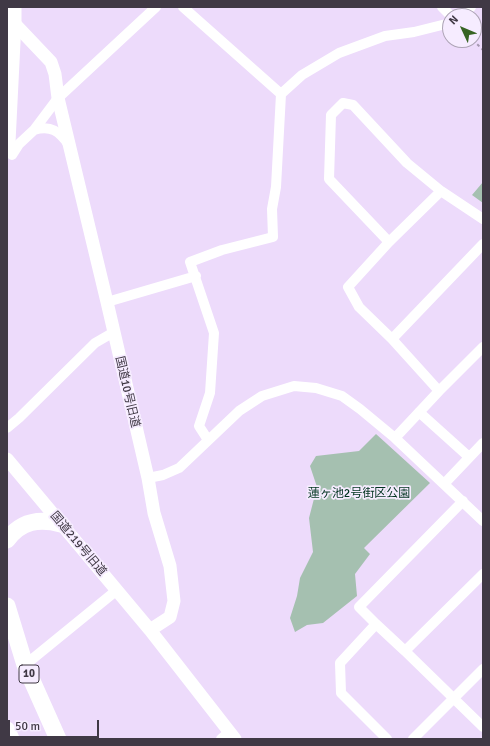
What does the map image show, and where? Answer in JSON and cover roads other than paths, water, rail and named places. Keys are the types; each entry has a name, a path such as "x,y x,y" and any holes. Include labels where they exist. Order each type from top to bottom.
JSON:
{"highway":[{"path":"7,142 13,14"},
{"path":"7,540 11,534 22,526 35,521 48,520 61,524"},
{"name":"10","path":"7,606 25,665 58,739"},
{"path":"7,730 11,739"}],"street":[{"path":"7,150 12,155 19,144 34,130 58,98 156,7"},
{"path":"183,7 281,94"},
{"name":"国道10号旧道","path":"13,14 51,62 55,74 58,98 148,478 154,513 170,566 174,601 170,617 150,630"},
{"path":"208,440 199,426 210,393 214,333 196,276 190,262 222,250 273,237 272,209 276,187 281,94 302,75 339,53 385,36 414,32 442,25"},
{"path":"389,242 329,179 332,115 343,103 353,105 407,163 441,191 483,219"},
{"path":"34,130 43,128 53,130 60,134 71,148"},
{"path":"439,391 392,339 359,307 348,287 389,242 441,191"},
{"path":"392,339 483,244"},
{"path":"107,302 196,276"},
{"path":"7,428 95,343 114,332"},
{"path":"395,438 483,347"},
{"path":"148,478 163,475 179,468 239,411 262,396 294,386 316,388 342,396 395,438 483,521"},
{"path":"419,412 469,457"},
{"path":"444,484 483,443"},
{"name":"国道219号旧道","path":"7,459 150,630"},
{"path":"462,501 360,607 483,727"},
{"path":"406,651 483,574"},
{"path":"25,665 117,590"},
{"path":"376,624 340,663 341,693 387,739"},
{"path":"150,630 219,717 228,737"},
{"path":"413,739 483,668"}],"park label":[{"name":"蓮ヶ池2号街区公園","path":"359,494"}]}
